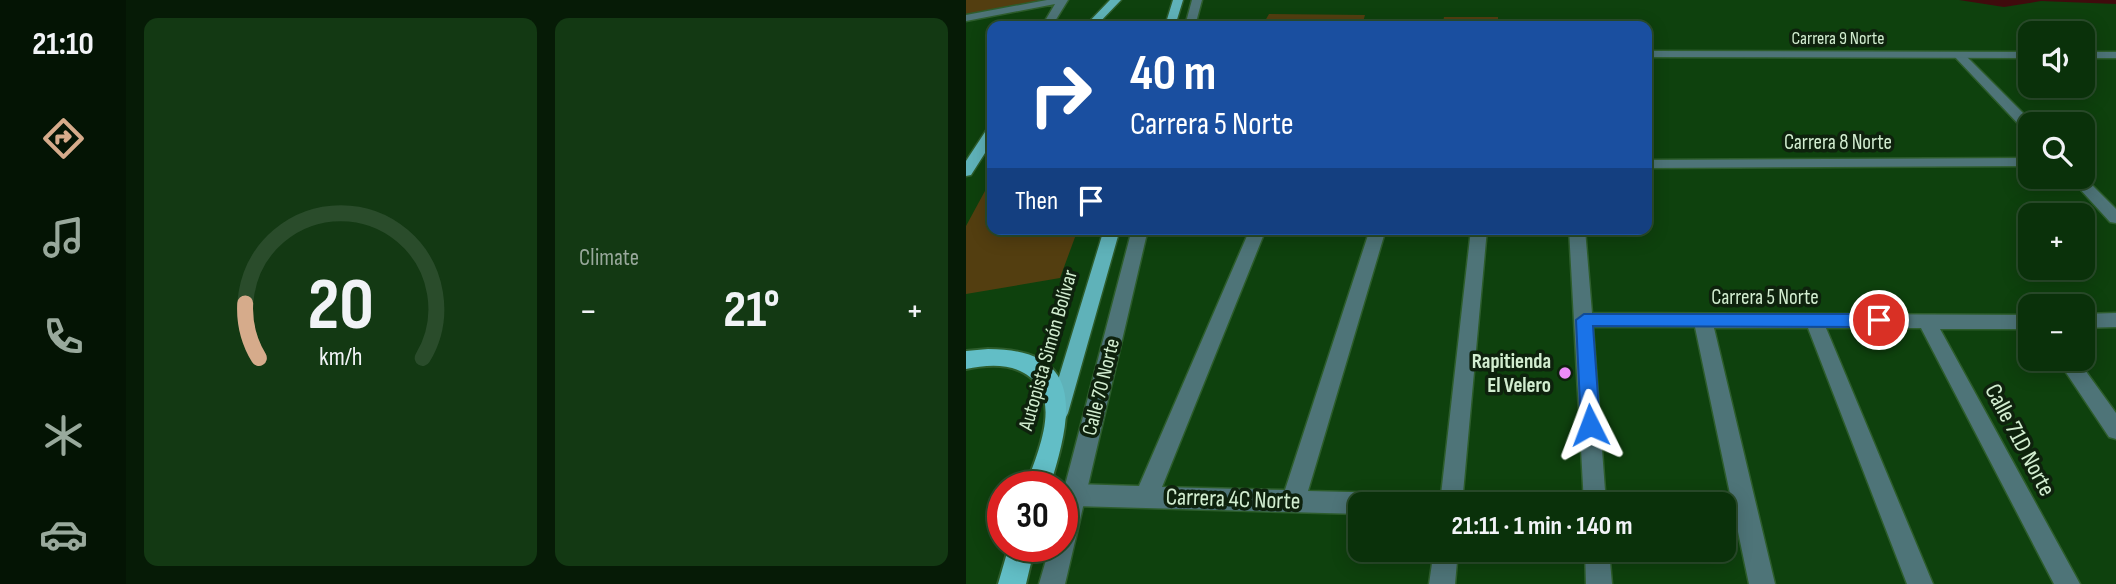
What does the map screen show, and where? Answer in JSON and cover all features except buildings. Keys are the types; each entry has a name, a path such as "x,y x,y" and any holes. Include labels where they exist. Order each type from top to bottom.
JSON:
{"highway":[{"path":"966,360 1000,358 1033,366 1050,378 1056,394 1057,416"},
{"name":"Autopista Simón Bolívar","path":"1042,471 1057,416"},
{"path":"1012,584 1018,562"}],"main road":[{"path":"1095,21 1114,2"},
{"path":"1171,21 1177,2"},
{"path":"966,172 972,152 987,137"},
{"name":"Autopista Simón Bolívar","path":"1057,416 1110,235"}],"street":[{"path":"966,18 1063,0"},
{"path":"1050,21 1063,0"},
{"path":"1191,21 1197,2"},
{"name":"Carrera 9 Norte","path":"1652,54 2018,55"},
{"path":"1959,55 2018,116"},
{"path":"2095,55 2116,55"},
{"name":"Carrera 8 Norte","path":"1652,164 2018,162"},
{"path":"2088,189 2116,218"},
{"name":"Calle 70 Norte","path":"1078,479 1139,235"},
{"path":"1146,497 1255,235"},
{"path":"1293,501 1376,235"},
{"path":"1452,492 1478,235"},
{"path":"1577,235 1593,492"},
{"name":"Carrera 5 Norte","path":"1584,320 2018,322"},
{"path":"1703,320 1762,584"},
{"path":"1814,320 1920,584"},
{"name":"Calle 71D Norte","path":"1926,320 2067,584"},
{"path":"2095,321 2116,320"},
{"path":"2074,371 2116,430"},
{"name":"Carrera 4C Norte","path":"1078,495 1348,503"},
{"name":"Calle 70 Norte","path":"1052,584 1058,562"},
{"path":"1443,584 1445,562"},
{"path":"1598,562 1599,584"}],"shaded area":[{"path":"966,0 1065,0 966,18"},
{"path":"1959,0 2116,0 2116,4 2041,1 2004,7"},
{"path":"1269,14 1365,15 1363,21 1265,21"},
{"path":"1444,17 1498,17 1498,21 1443,21"},
{"path":"987,187 987,235 1076,235 1060,278 966,294 966,226"}],"place":[{"name":"Rapitienda El Velero","path":"1565,373"}],"route":[{"path":"1590,425 1584,320 1879,320"}]}
